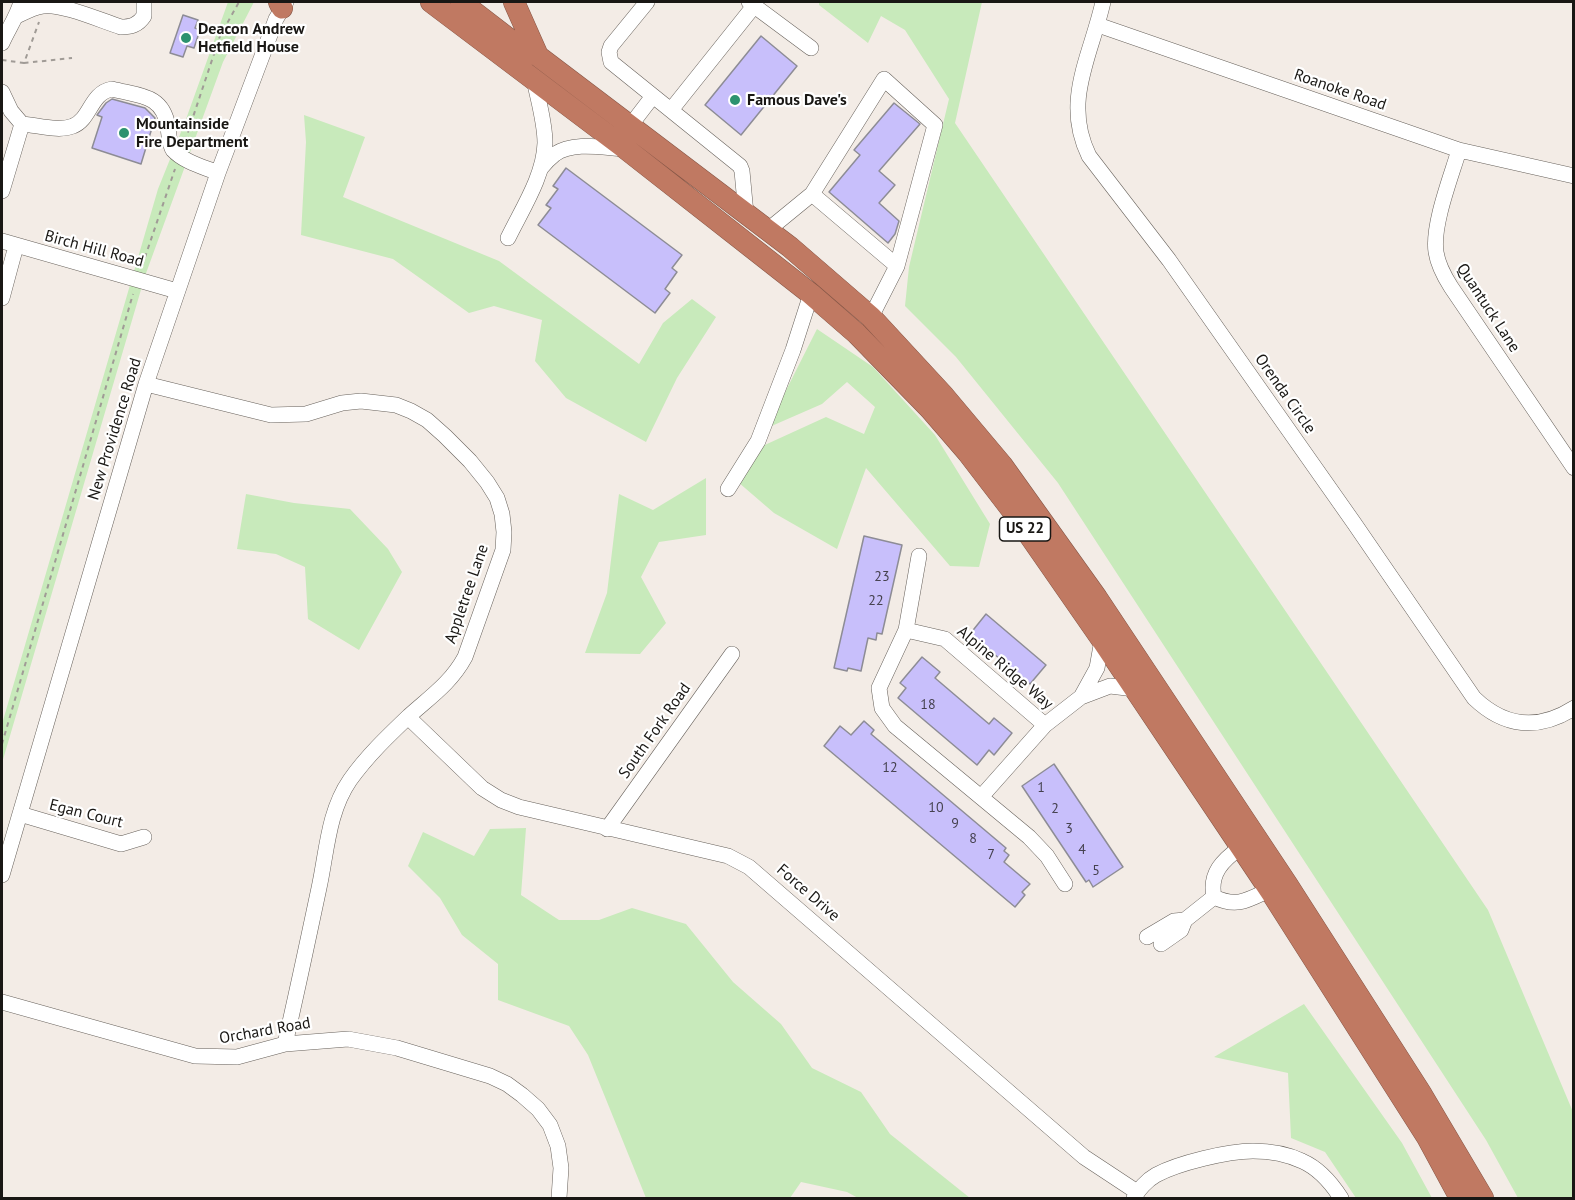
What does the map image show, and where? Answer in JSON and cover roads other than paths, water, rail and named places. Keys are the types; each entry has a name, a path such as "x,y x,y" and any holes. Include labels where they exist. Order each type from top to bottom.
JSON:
{"highway":[{"name":"US 22","path":"431,2 626,149 811,294 857,334 930,409 968,453 1011,508 1241,847 1427,1137 1460,1198"},
{"name":"US 22","path":"460,2 522,49 538,56 768,230 871,318 944,396 1002,465 1096,598 1287,884 1422,1095 1483,1198"},
{"path":"514,2 538,56"}],"street":[{"path":"2,43 19,9 46,5 121,27 128,27 136,25 144,16 144,2"},
{"path":"647,2 611,46 609,56 613,65 740,166 746,214"},
{"name":"Orenda Circle","path":"1103,2 1079,86 1077,106 1081,137 1089,156 1168,260 1354,523 1474,698 1485,709 1512,722 1542,722 1557,718 1574,708"},
{"name":"New Providence Road","path":"2,875 146,384 218,173 282,4"},
{"path":"670,110 752,4 811,48"},
{"name":"Roanoke Road","path":"1098,25 1459,150 1574,176"},
{"path":"534,79 544,137 541,168"},
{"path":"768,230 812,194 884,79 935,125 897,266 871,318"},
{"path":"2,92 11,111 22,124 64,128 80,122 101,92 112,88 151,99 158,103 167,118 171,147 180,156 218,173"},
{"path":"630,126 653,96"},
{"path":"2,191 22,124"},
{"path":"508,238 541,168 554,154 567,148 626,149"},
{"name":"Quantuck Lane","path":"1459,150 1439,218 1436,250 1439,263 1451,287 1574,468"},
{"path":"812,194 897,266"},
{"path":"2,298 8,243"},
{"name":"Birch Hill Road","path":"8,243 177,291"},
{"path":"728,489 758,441 793,350 811,294"},
{"name":"Appletree Lane","path":"146,384 259,413 282,416 306,414 342,403 361,401 396,405 427,420 470,461 497,498 502,514 503,550 465,657 447,684 408,717 369,756 349,782 336,810 328,830 320,884 285,1044"},
{"path":"919,556 906,630 879,688 882,708 895,726 1041,850 1065,884"},
{"name":"Alpine Ridge Way","path":"906,630 945,639 1045,725"},
{"name":"Alpine Ridge Way","path":"1081,697 1097,668 1102,640"},
{"name":"South Fork Road","path":"607,829 732,654"},
{"name":"Alpine Ridge Way","path":"981,797 1045,725 1081,697 1110,686 1135,689"},
{"name":"Force Drive","path":"408,717 482,788 501,800 519,807 607,829 728,856 749,867 1084,1157 1136,1195"},
{"name":"Egan Court","path":"20,814 121,844 144,837"},
{"path":"1154,940 1174,921 1185,920 1214,897 1216,872 1222,861 1241,847"},
{"path":"1214,897 1234,904 1269,890"},
{"name":"Orchard Road","path":"2,1002 195,1056 237,1057 285,1044 348,1039 397,1048 490,1076 507,1084 538,1109 550,1125 558,1146 561,1168 559,1198"},
{"path":"1136,1195 1153,1177 1171,1168 1228,1154 1253,1151 1278,1153 1313,1166 1341,1198"}],"place":[{"name":"Deacon Andrew Hetfield House","path":"186,38"},
{"name":"Famous Dave's","path":"735,100"},
{"name":"Mountainside Fire Department","path":"124,133"}]}
